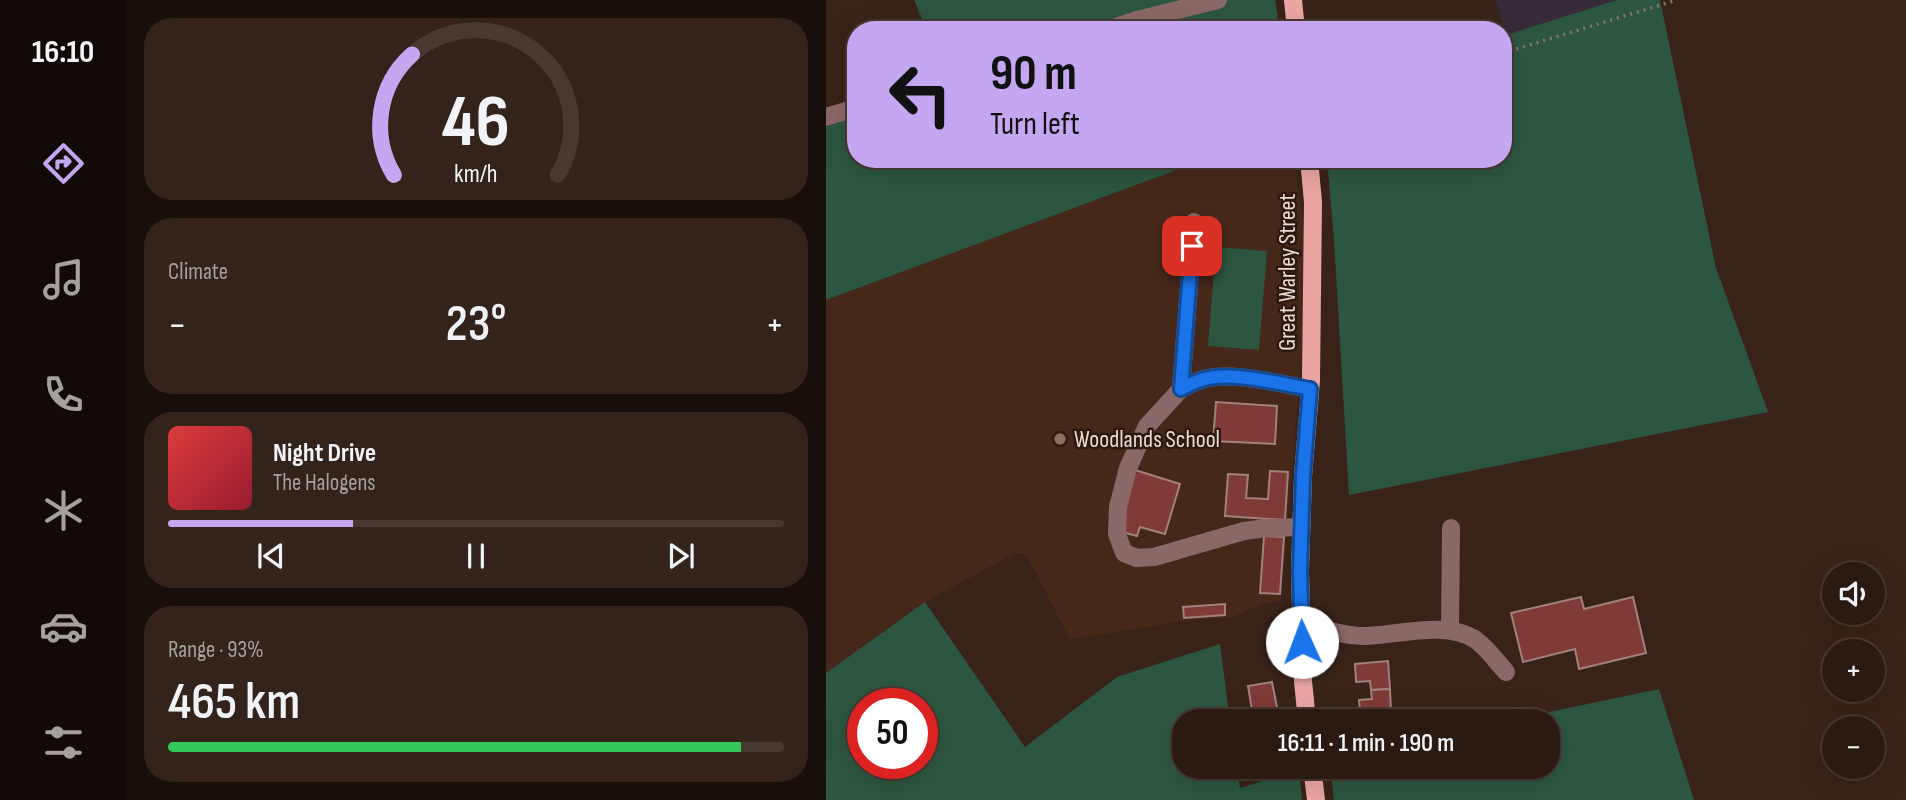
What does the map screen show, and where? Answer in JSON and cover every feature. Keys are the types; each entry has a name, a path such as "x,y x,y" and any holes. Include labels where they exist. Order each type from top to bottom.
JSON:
{"main road":[{"path":"1293,0 1295,21"},
{"name":"Great Warley Street","path":"1306,709 1300,571 1303,476 1310,389 1313,202 1310,168"},
{"path":"1314,779 1316,800"}],"lane":[{"path":"1134,21 1218,0"},
{"path":"826,117 847,111"},
{"path":"1181,389 1194,222"},
{"path":"1301,527 1244,531 1154,557 1138,558 1124,553 1117,534 1118,506 1128,468 1147,426 1181,389 1202,379 1224,377 1255,379 1310,389"},
{"path":"1450,630 1451,528"},
{"path":"1301,622 1331,631 1363,636 1401,631 1450,630 1476,640 1506,672"}],"path":[{"path":"1512,50 1677,0"}],"shaded area":[{"path":"1496,0 1617,0 1512,33 1512,21 1502,21"},
{"name":"Woodlands School","path":"1182,168 1296,168 1307,252 1304,325 1281,601 1262,604 1233,617 1192,620 1070,639 1026,554 1015,553 925,602 826,673 826,300"}],"green space":[{"path":"914,0 1275,0 1278,21 923,21"},
{"path":"1617,0 1660,0 1716,268 1768,412 1349,495 1328,168 1512,168 1512,33"},
{"path":"847,119 847,168 1182,168 826,300 826,127"},
{"path":"1216,247 1267,251 1259,350 1208,346"},
{"path":"925,602 1025,747 1117,677 1220,644 1228,709 1172,709 1172,779 1239,779 1240,788 1270,779 1300,779 1302,800 826,800 826,673"},
{"path":"1659,689 1694,800 1334,800 1331,779 1560,779 1560,710"}],"building":[{"path":"1216,402 1277,406 1275,444 1213,441"},
{"path":"1135,470 1180,484 1165,534 1140,527 1137,536 1122,532 1120,521"},
{"path":"1270,471 1288,472 1285,520 1225,516 1228,474 1248,475 1246,498 1268,499"},
{"path":"1264,536 1284,537 1280,594 1260,593"},
{"path":"1581,597 1584,609 1633,597 1646,653 1579,669 1575,649 1523,662 1511,613"},
{"path":"1225,604 1225,615 1184,618 1183,607"},
{"path":"1388,661 1390,689 1371,690 1370,681 1356,682 1355,664"},
{"path":"1272,682 1277,709 1252,709 1248,686"},
{"path":"1390,689 1391,709 1360,709 1359,700 1372,699 1371,690"}],"place":[{"name":"Woodlands School","path":"1060,439"}],"route":[{"path":"1192,246 1181,389 1202,379 1224,377 1255,379 1310,389 1303,476 1300,571 1302,642"}]}
